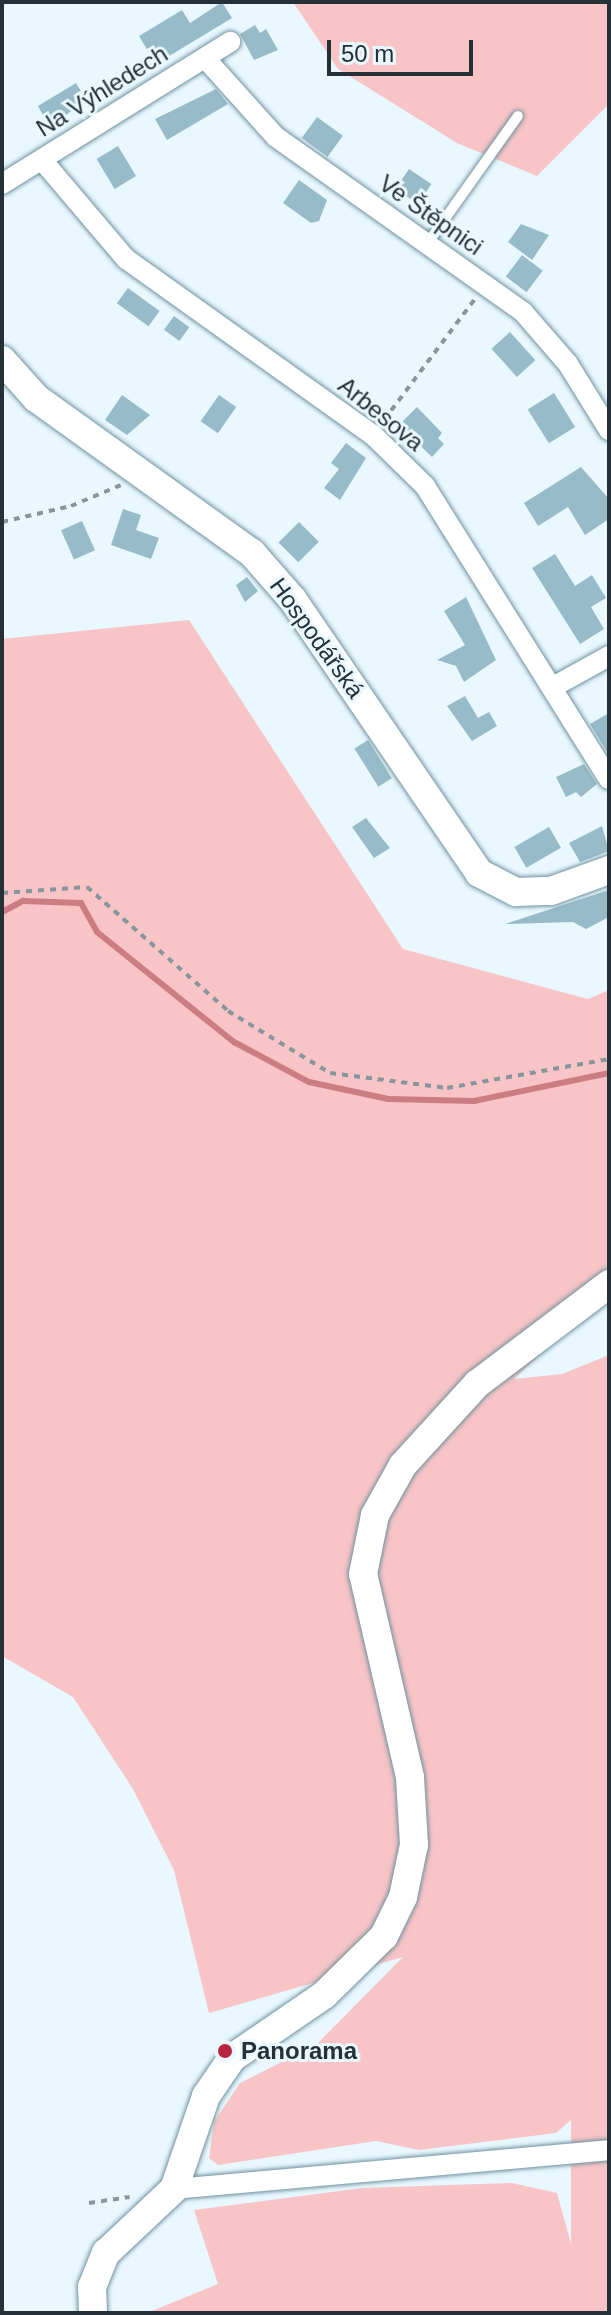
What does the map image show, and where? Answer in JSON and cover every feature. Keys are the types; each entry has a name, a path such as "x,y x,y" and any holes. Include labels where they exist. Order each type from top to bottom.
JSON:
{"street":[{"name":"Na Výhledech","path":"2,184 230,42"},
{"name":"Ve Štěpnici","path":"205,58 276,137 523,312 568,364 609,430"},
{"name":"Arbesova","path":"42,160 126,259 373,435 425,486 609,779"},
{"name":"Hospodářská","path":"2,360 36,398 252,553 293,600 479,873 516,892 551,891 609,870"},
{"path":"553,687 609,656"},
{"path":"93,2313 92,2287 106,2253 174,2189 206,2096 232,2058 324,1995 384,1936 403,1897 414,1845 410,1777 365,1587 375,1515 403,1465 477,1384 609,1284"},
{"path":"174,2189 609,2150"}],"lane":[{"path":"427,244 518,116"}],"path":[{"path":"373,435 486,285"},
{"path":"2,522 108,494 139,473"},
{"path":"2,893 10,887 87,887 228,1011 330,1073 447,1088 609,1059"}],"shaded area":[{"path":"293,2 609,2 609,104 537,176 457,143 338,69"},
{"path":"189,620 403,949 588,999 609,990 609,1289 514,1379 562,1374 609,1355 609,2313 147,2313 218,2284 194,2210 362,2188 512,2183 557,2193 571,2244 571,2120 556,2133 419,2150 376,2141 218,2165 209,2158 214,2122 240,2083 317,2044 403,1957 209,2013 174,1870 133,1789 73,1697 2,1656 2,639"}],"building":[{"path":"222,2 232,18 156,64 139,36 182,10 190,23"},
{"path":"255,25 260,33 266,29 278,50 254,60 240,34"},
{"path":"76,83 86,99 50,128 38,106"},
{"path":"216,89 228,104 167,140 155,119"},
{"path":"317,117 343,136 328,157 302,138"},
{"path":"118,146 136,176 115,189 97,159"},
{"path":"409,169 431,184 418,204 396,189"},
{"path":"299,180 327,200 319,221 311,223 283,203"},
{"path":"521,224 549,235 532,260 508,242"},
{"path":"522,255 543,271 527,292 506,277"},
{"path":"128,288 160,311 148,326 117,303"},
{"path":"174,316 189,327 179,341 164,330"},
{"path":"510,332 535,360 517,377 491,349"},
{"path":"554,393 575,427 549,443 528,409"},
{"path":"122,395 150,415 127,435 105,420"},
{"path":"219,395 236,407 218,433 201,421"},
{"path":"417,407 442,433 438,438 444,444 432,457 399,425"},
{"path":"346,443 366,458 340,500 324,488 339,469 331,463"},
{"path":"581,467 609,499 609,519 585,535 568,507 538,526 524,503"},
{"path":"123,509 141,515 136,530 159,538 151,559 111,545"},
{"path":"82,521 95,550 74,560 61,530"},
{"path":"299,522 319,542 298,562 278,543"},
{"path":"555,554 575,586 592,575 606,598 591,607 604,629 580,644 532,568"},
{"path":"247,577 258,591 245,602 236,585"},
{"path":"466,597 496,660 464,682 456,666 437,660 465,645 444,611"},
{"path":"465,696 478,718 489,712 497,726 472,741 447,706"},
{"path":"609,713 609,755 590,724"},
{"path":"368,740 392,778 378,787 354,748"},
{"path":"584,764 597,784 581,797 576,792 566,797 556,777"},
{"path":"366,818 390,848 374,858 352,827"},
{"path":"602,826 609,851 580,862 569,843"},
{"path":"549,827 561,848 526,868 514,847"},
{"path":"609,890 609,917 586,929 573,922 505,924"}],"waterway":[{"path":"2,912 23,901 81,903 97,932 234,1042 309,1082 388,1099 474,1101 609,1073"}],"place":[{"name":"Panorama","path":"225,2051"}]}
